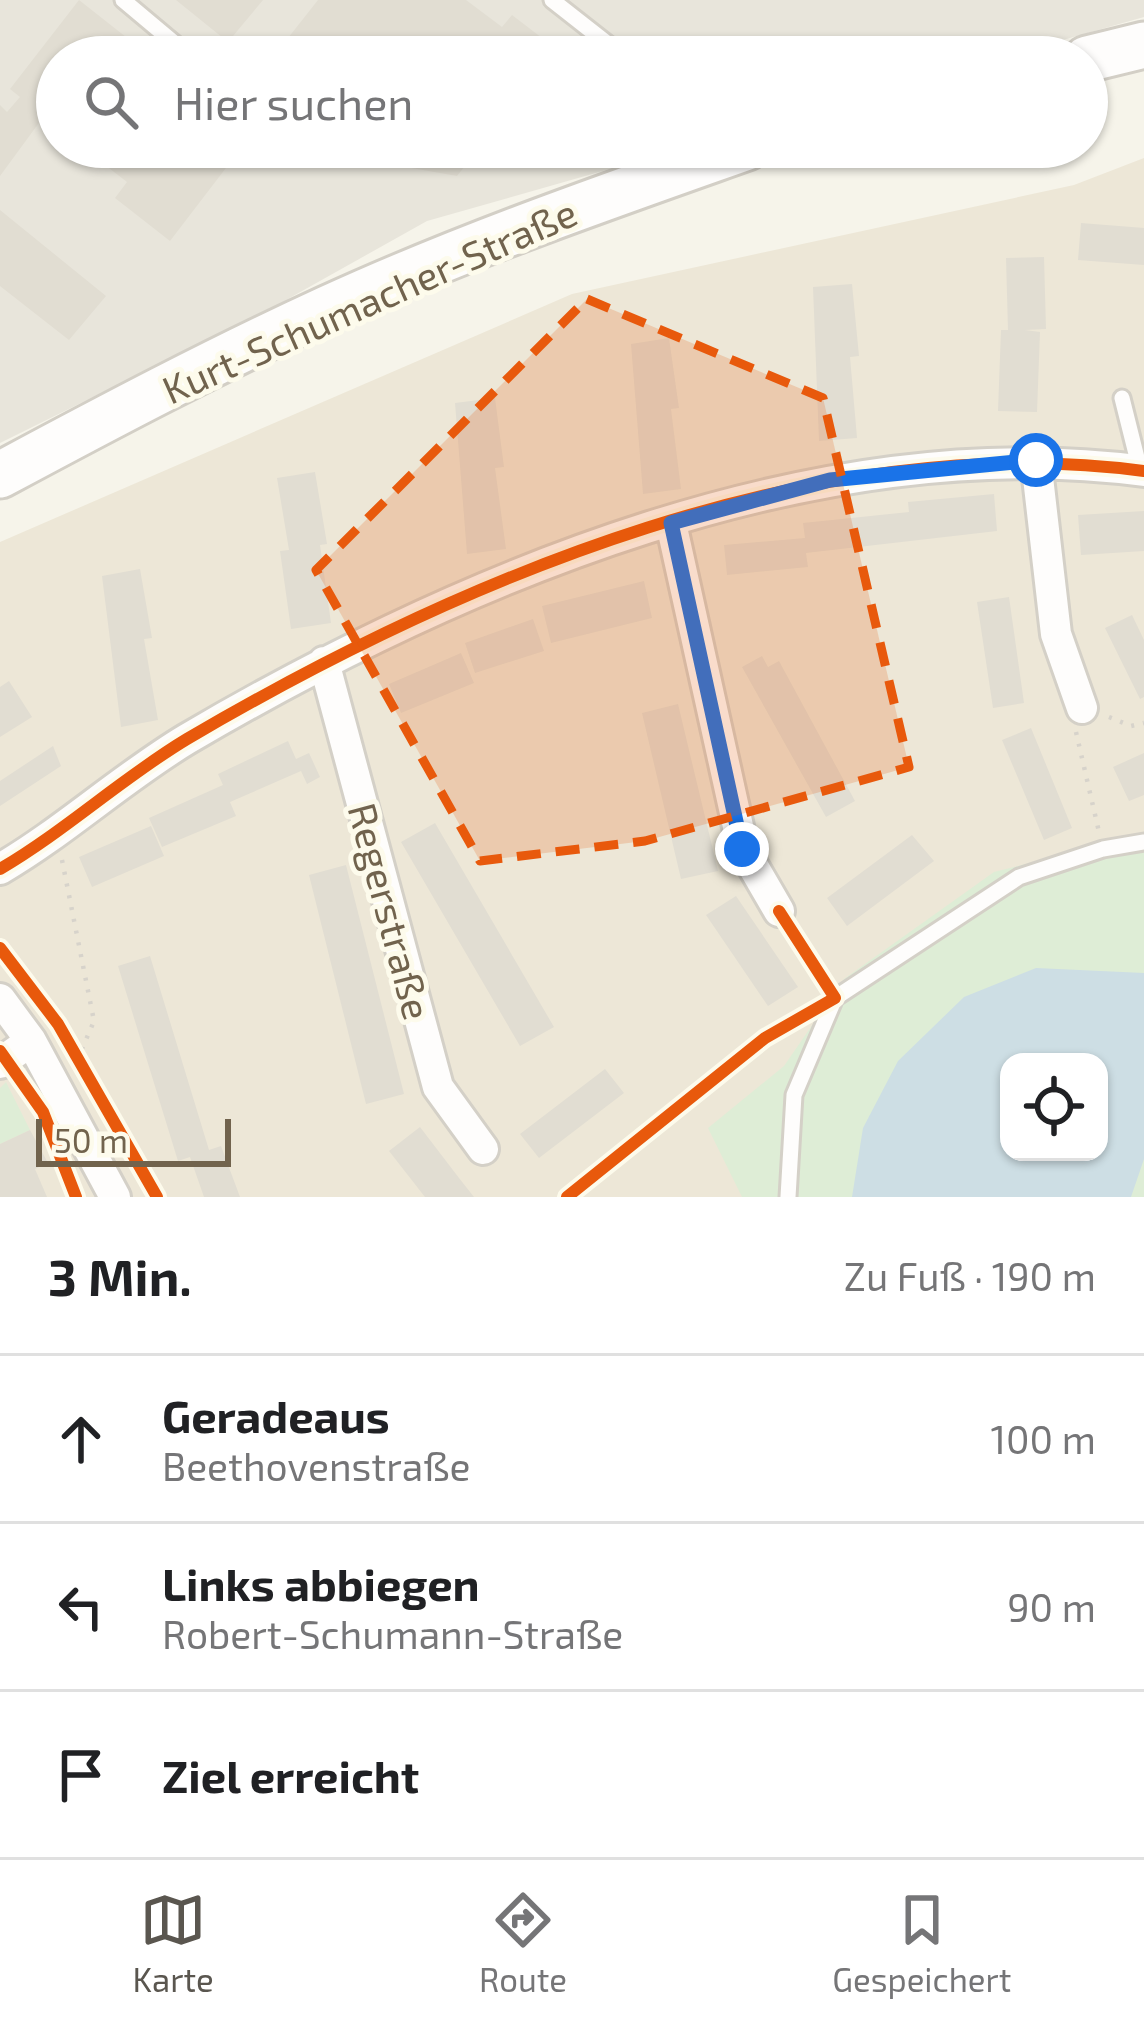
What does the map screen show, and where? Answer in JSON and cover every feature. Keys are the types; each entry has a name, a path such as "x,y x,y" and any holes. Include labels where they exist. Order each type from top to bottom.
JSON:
{"street":[{"path":"1108,54 1144,45"},
{"name":"Kurt-Schumacher-Straße","path":"0,475 183,377 330,307 481,244 689,168"},
{"path":"1036,460 1056,634 1082,708"},
{"path":"0,869 182,742 324,662 496,583 671,523 830,480 1036,460 1142,470"},
{"path":"671,523 742,849 779,911"},
{"name":"Regerstraße","path":"324,662 438,1087 483,1149"},
{"path":"0,999 31,1042 116,1197"},
{"path":"0,1063 31,1042"}],"lane":[{"path":"123,0 166,36"},
{"path":"552,0 598,36"},
{"path":"1122,398 1142,470"},
{"path":"788,1197 794,1095 835,998 1019,877 1103,849 1144,842"}],"path":[{"path":"1103,849 1075,734 1082,708 1132,726 1144,723"},
{"path":"56,833 94,1021 78,1058"}],"highlighted area":[{"path":"587,299 823,398 909,767 645,841 480,861 316,570"}],"shaded area":[{"path":"0,0 1144,0 1144,17 1077,36 36,36 36,168 613,168 427,221 261,314 0,443"},
{"path":"1144,158 1144,1197 0,1197 0,542 572,294 1074,185"},
{"path":"1036,968 1144,973 1144,1159 1131,1197 852,1197 863,1128 898,1061 964,997"}],"green space":[{"path":"1144,834 1144,1197 742,1197 708,1128 784,1066 844,979 994,872"},
{"path":"6,1082 30,1130 0,1144 0,1088"}],"building":[{"path":"79,0 125,36 51,36"},
{"path":"176,0 263,0 233,36 221,36"},
{"path":"318,0 466,0 502,27 512,15 539,36 290,36"},
{"path":"36,55 36,127 0,176 0,105 7,112 20,97 10,89"},
{"path":"109,168 226,168 170,241 115,198 127,182"},
{"path":"411,168 463,168 457,176"},
{"path":"0,210 106,296 69,340 0,286"},
{"path":"1081,223 1144,228 1144,265 1078,260"},
{"path":"1044,257 1046,329 1025,330 1040,332 1037,412 998,411 1001,330 1008,330 1006,258"},
{"path":"852,284 859,356 850,357 857,438 819,441 813,287"},
{"path":"669,338 679,408 671,409 681,489 643,494 631,344"},
{"path":"495,398 504,467 495,468 506,549 467,554 455,403"},
{"path":"315,472 327,544 320,545 331,623 291,629 280,551 289,550 277,478"},
{"path":"994,494 997,531 806,553 808,567 727,575 724,545 805,538 803,523 909,512 908,502"},
{"path":"1144,511 1144,551 1081,555 1078,515"},
{"path":"140,569 152,638 144,639 158,720 121,727 102,576"},
{"path":"644,581 652,618 551,643 542,606"},
{"path":"1009,597 1024,703 993,708 977,602"},
{"path":"1132,615 1144,640 1144,697 1140,699 1105,628"},
{"path":"533,619 544,651 475,673 465,643"},
{"path":"461,653 474,683 401,713 389,684"},
{"path":"762,656 768,667 779,661 855,801 826,817 742,667"},
{"path":"9,681 32,717 0,737 0,687"},
{"path":"678,704 718,871 681,879 642,713"},
{"path":"1031,728 1072,828 1044,840 1002,740"},
{"path":"288,741 296,759 309,753 320,777 307,784 301,771 230,802 236,816 162,847 149,818 223,785 218,774"},
{"path":"53,746 61,766 0,806 0,781"},
{"path":"1144,753 1144,795 1129,801 1113,767"},
{"path":"435,823 554,1027 520,1046 401,842"},
{"path":"151,826 164,856 92,887 79,857"},
{"path":"912,835 934,861 847,926 827,898"},
{"path":"346,865 404,1094 366,1104 309,875"},
{"path":"736,896 798,987 768,1006 706,915"},
{"path":"150,956 209,1150 221,1146 240,1197 204,1197 190,1157 178,1161 118,966"},
{"path":"605,1069 624,1093 539,1158 520,1134"},
{"path":"420,1127 474,1197 425,1197 389,1151"},
{"path":"30,1130 48,1163 35,1169 47,1197 0,1197 0,1144"}],"cycle path":[{"path":"0,869 163,754 294,679 525,571 647,528 771,494 896,472 1021,463 1144,471"},
{"path":"567,1197 765,1038 835,998 779,911"},
{"path":"0,948 58,1024 157,1197"},
{"path":"0,1051 43,1112 76,1197"}],"route":[{"path":"742,849 671,523 830,480 1036,460"}]}
